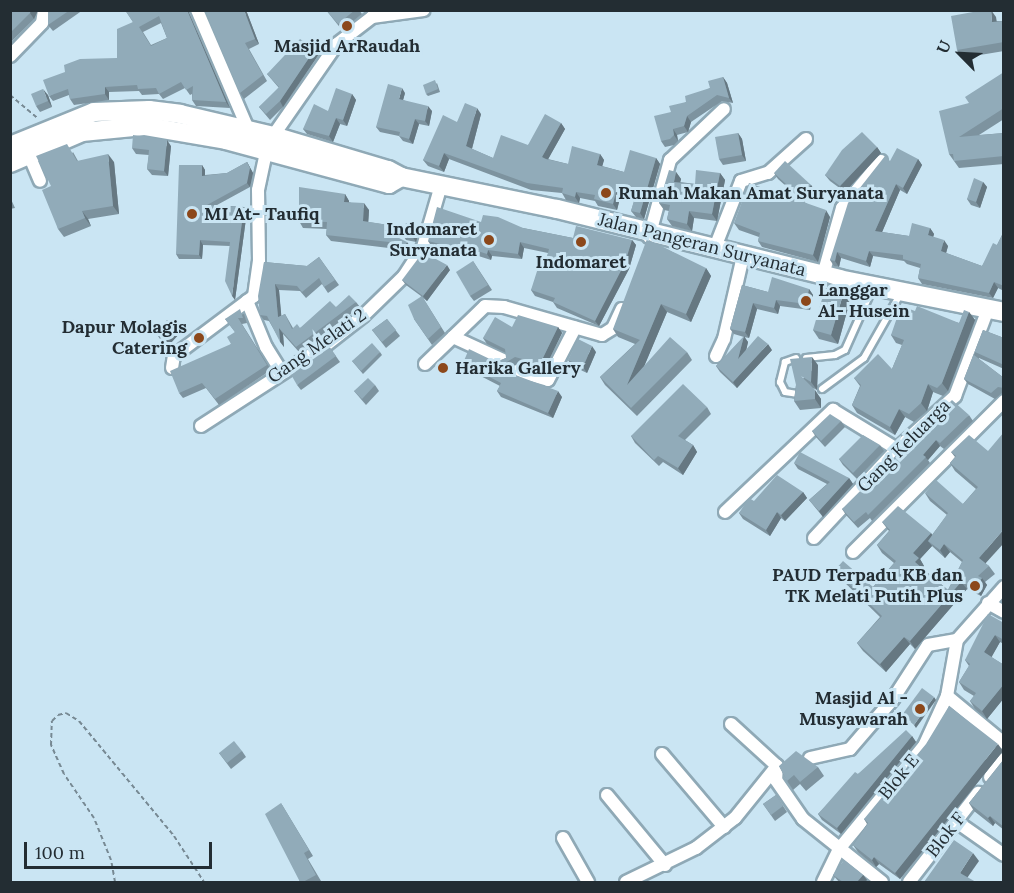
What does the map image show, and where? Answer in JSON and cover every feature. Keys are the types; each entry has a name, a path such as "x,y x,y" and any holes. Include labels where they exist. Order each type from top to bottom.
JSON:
{"main road":[{"name":"Jalan Pangeran Suryanata","path":"10,146 75,117 119,109 180,114 247,138 388,170 401,177 823,275 996,310"},
{"name":"Jalan Pangeran Suryanata","path":"10,163 82,132 118,127 144,126 247,138"}],"street":[{"path":"10,56 42,24 44,10"},
{"path":"197,10 247,138"},
{"path":"172,368 174,356 254,296 257,283 258,190 269,144 328,54 369,14 424,10"},
{"path":"644,252 670,160 724,109"},
{"path":"714,250 741,181 774,169 806,139"},
{"path":"29,155 40,181"},
{"path":"823,275 842,208 881,161"},
{"name":"Gang Melati 2","path":"201,426 363,316 404,276 423,247 441,185"},
{"path":"716,356 724,339 743,256"},
{"path":"425,364 481,309 493,304 575,328 606,334 629,293"},
{"path":"247,301 266,347 281,371"},
{"name":"Gang Keluarga","path":"814,538 897,449 955,396 996,310"},
{"path":"517,371 548,380 575,328"},
{"path":"453,336 503,360"},
{"path":"853,552 1004,401"},
{"path":"725,512 833,410 897,449"},
{"path":"810,758 850,749 893,699 928,645 957,640 1004,587"},
{"path":"988,603 1004,612"},
{"name":"Blok E","path":"823,882 838,849 924,746 947,696 957,640"},
{"path":"947,696 1001,735"},
{"path":"732,724 777,766"},
{"path":"662,754 724,827"},
{"name":"Blok F","path":"909,882 1004,759"},
{"path":"777,766 776,780 803,819 882,882"},
{"path":"626,882 696,848 724,827 777,766"},
{"path":"607,795 665,865"},
{"path":"957,822 1004,855"},
{"path":"563,838 588,882"}],"lane":[{"path":"797,394 782,389 779,374 785,362 842,353 856,329 873,286"},
{"path":"822,389 864,358 902,292"}],"path":[{"path":"10,95 47,130"},
{"path":"115,882 111,860 93,818 64,774 51,745 52,720 58,715 66,714 79,721 174,836 204,882"}],"building":[{"path":"10,10 31,10 10,33"},
{"path":"48,10 70,10 48,25"},
{"path":"125,10 187,10 226,102 192,100 193,86 186,90 181,82 159,94 156,88 138,89 137,85 105,87 105,94 70,99 68,89 49,96 43,80 65,72 64,65 80,59 117,58 117,29 133,22","holes":["159,16 167,38 151,46 139,27"]},
{"path":"205,10 244,10 255,39 245,43 263,75 240,93"},
{"path":"326,10 355,10 338,24"},
{"path":"991,10 992,22 1004,21 1004,42 957,50 951,16"},
{"path":"300,39 315,49 280,101 266,114 259,107 279,87 267,74"},
{"path":"1004,72 1004,108 959,137 1004,133 1004,156 954,161 953,154 949,154 939,111 969,103 965,97"},
{"path":"723,77 729,98 717,95 687,116 684,126 673,129 674,135 670,139 661,141 654,116 671,112 669,106 686,102 685,96 710,88 708,81"},
{"path":"435,80 438,89 426,94 423,85"},
{"path":"388,84 402,88 399,99 428,106 425,121 415,119 409,139 399,136 400,132 376,127"},
{"path":"336,88 352,94 343,120 336,118 329,136 303,129 314,104 328,111"},
{"path":"43,89 48,101 36,106 31,94"},
{"path":"465,103 477,108 466,146 493,158 501,135 528,145 545,114 561,123 542,157 546,159 568,164 572,146 600,154 597,165 624,172 630,150 656,158 640,213 631,211 635,197 616,192 613,204 594,199 595,195 576,192 575,197 562,193 563,188 527,183 444,153 439,166 423,160 443,115 457,122"},
{"path":"862,132 877,147 840,186 825,175 842,150"},
{"path":"738,133 742,155 719,159 715,137"},
{"path":"133,135 167,140 164,171 147,169 149,150 132,148"},
{"path":"67,144 77,161 108,154 113,206 82,211 85,218 58,229 42,190 51,186 36,156"},
{"path":"897,148 918,159 903,188 896,184 875,231 909,236 912,223 930,228 928,235 944,240 941,251 982,266 993,243 997,245 1004,231 1004,286 994,282 989,293 918,278 921,264 903,259 903,255 869,251 866,261 837,252 835,261 830,260 848,203 885,156 890,161"},
{"path":"785,161 811,185 800,197 774,173"},
{"path":"247,162 250,168 247,183 207,205 244,207 232,296 225,281 230,242 200,240 199,255 176,254 179,165 202,165 202,176 227,173"},
{"path":"669,170 676,172 674,182 695,184 696,170 720,173 712,214 689,211 687,224 667,219 670,205 659,203"},
{"path":"974,178 983,182 976,202 967,199"},
{"path":"749,183 826,210 813,255 758,241 760,233 734,223"},
{"path":"299,187 345,194 344,202 364,203 363,221 395,226 391,234 407,242 402,250 396,248 398,243 326,235 327,222 299,221"},
{"path":"437,207 481,222 483,215 498,217 523,228 573,238 576,226 632,240 625,263 595,321 553,302 555,298 531,290 538,268 544,270 549,249 520,242 518,254 488,250 487,254 465,247 467,251 428,241"},
{"path":"406,223 415,226 412,236 402,234"},
{"path":"647,239 706,268 686,314 661,304 627,385 670,337 687,352 631,408 600,377 640,340 613,329"},
{"path":"423,252 447,265 423,296 402,280"},
{"path":"319,257 335,280 324,287 319,278 302,292 297,286 275,284 278,317 285,314 292,329 297,324 300,328 330,301 336,307 349,295 356,302 296,347 279,328 280,342 267,316 260,315 258,296 264,262 307,266"},
{"path":"473,261 488,285 470,296 456,272"},
{"path":"772,277 809,289 806,304 776,300 774,308 753,303 745,332 730,329 742,285 768,292"},
{"path":"827,282 845,288 831,335 813,330"},
{"path":"422,296 441,327 428,339 414,319 408,305"},
{"path":"901,306 915,311 917,306 959,323 964,310 969,312 942,383 937,388 928,384 921,403 909,414 899,409 890,427 852,405 861,385 854,378 878,354 892,369 904,340 891,335"},
{"path":"240,309 243,318 238,318 267,365 215,399 202,383 179,393 170,371 231,344 227,337 235,332 225,319"},
{"path":"518,315 558,327 540,364 515,357 505,363 510,373 558,391 548,413 497,391 501,383 463,363 469,349 496,362 506,358 505,349 483,338 495,317 512,327"},
{"path":"387,319 396,330 382,342 372,330"},
{"path":"167,320 176,327 164,341 156,333"},
{"path":"983,330 1004,338 1004,365 975,352 974,355 1004,378 1004,388 998,387 991,393 964,379"},
{"path":"744,336 738,359 758,336 768,344 733,382 716,366"},
{"path":"578,339 592,346 583,367 568,360"},
{"path":"372,343 380,352 361,371 352,361"},
{"path":"328,345 336,356 297,385 289,371"},
{"path":"812,357 811,382 801,376 815,390 815,399 794,401 796,385 790,359"},
{"path":"368,378 375,385 362,399 354,391"},
{"path":"683,384 707,407 678,436 693,445 678,468 658,456 654,460 631,436"},
{"path":"952,400 969,415 940,443 936,440 923,455 926,457 868,515 866,512 854,522 842,509"},
{"path":"830,414 841,421 821,441 812,431"},
{"path":"1004,432 1004,529 979,558 989,566 978,576 982,578 975,588 961,582 910,641 904,637 880,664 857,643 882,616 835,570 843,561 873,587 896,561 877,545 890,530 882,522 898,506 931,533 913,553 919,558 915,562 948,590 963,560 944,544 940,550 928,541 948,513 925,493 936,480 963,504 978,487 950,463 956,456 951,452 969,435 988,451"},
{"path":"863,435 880,445 853,473 839,459"},
{"path":"800,452 849,478 819,511 809,500 830,482 794,463"},
{"path":"777,475 803,492 781,515 777,512 766,530 739,513 749,498 754,501"},
{"path":"988,614 1004,623 1004,640 995,635 984,652 1004,665 1004,684 982,711 970,701 976,693 959,682 970,664 965,660"},
{"name":"Masjid Al - Musyawarah","path":"922,688 934,697 914,725 902,715"},
{"path":"949,706 998,744 895,873 874,857 872,860 853,845 868,823 864,819 926,744"},
{"path":"906,730 912,736 837,828 818,814 855,772 858,774"},
{"path":"234,741 242,751 227,763 219,753"},
{"path":"796,751 818,767 800,782 794,775 787,781 779,766"},
{"path":"1004,759 1004,827 969,803"},
{"path":"776,795 783,806 771,815 763,804"},
{"path":"281,803 309,850 304,853 316,875 303,882 300,882 265,814"},
{"path":"954,840 973,853 960,873 976,882 924,882"},
{"path":"844,860 863,875 857,882 843,882 833,875"}],"place":[{"name":"Masjid ArRaudah","path":"347,26"},
{"name":"Rumah Makan Amat Suryanata","path":"606,193"},
{"name":"MI At- Taufiq","path":"192,214"},
{"name":"Indomaret Suryanata","path":"489,240"},
{"name":"Indomaret","path":"581,242"},
{"name":"Langgar Al- Husein","path":"806,301"},
{"name":"Dapur Molagis Catering","path":"199,338"},
{"name":"Harika Gallery","path":"443,368"},
{"name":"PAUD Terpadu KB dan TK Melati Putih Plus","path":"975,586"},
{"name":"Masjid Al - Musyawarah","path":"920,709"}]}
